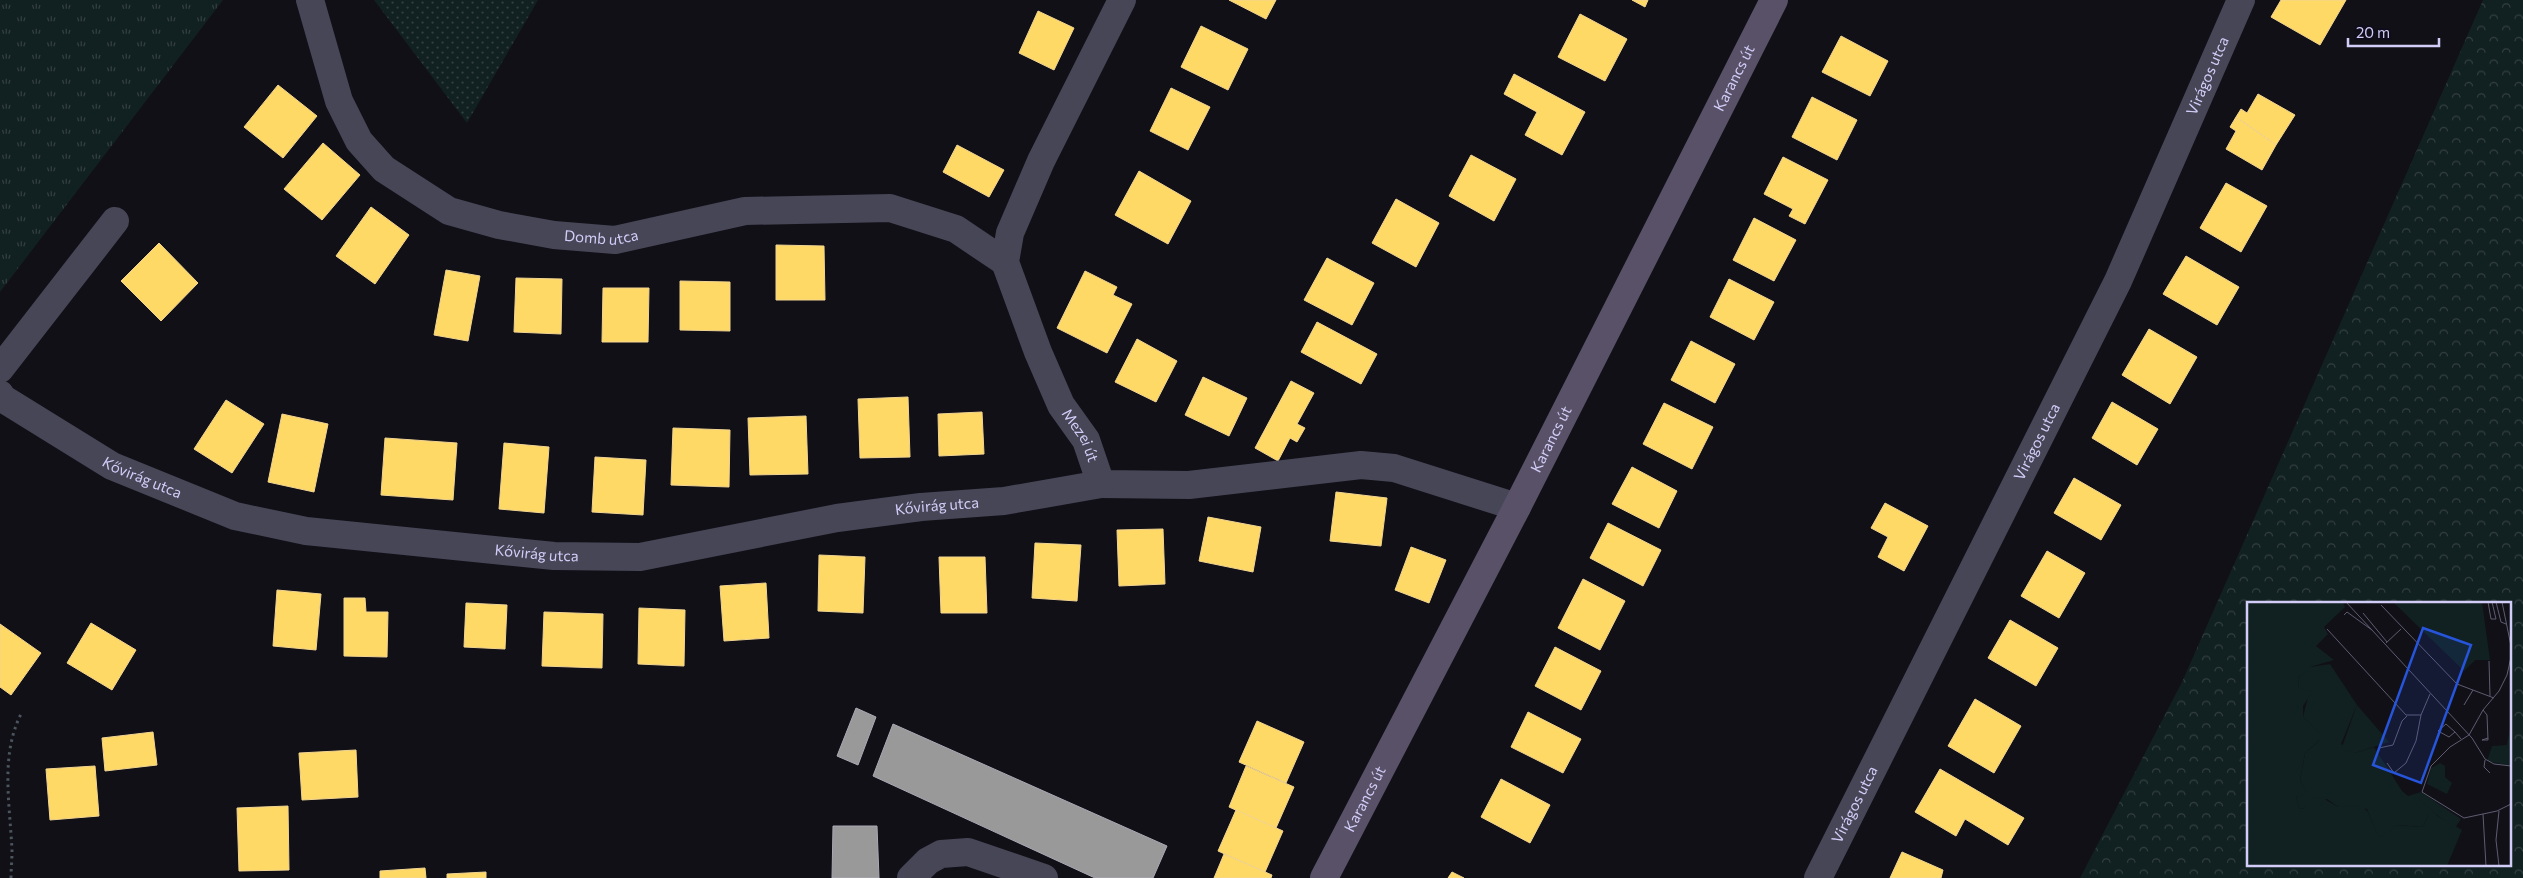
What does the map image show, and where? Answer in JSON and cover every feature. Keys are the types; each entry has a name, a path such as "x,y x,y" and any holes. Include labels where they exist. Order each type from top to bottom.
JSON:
{"main road":[{"name":"Karancs út","path":"1324,878 1517,507 1774,0"}],"street":[{"name":"Domb utca","path":"310,0 340,101 359,141 384,168 449,211 499,225 554,235 615,240 745,211 890,208 956,229 1004,262"},
{"path":"1004,262 1010,233 1041,161 1122,0"},
{"name":"Virágos utca","path":"1818,878 2118,281 2241,0"},
{"path":"0,369 115,221"},
{"name":"Mezei út","path":"1004,262 1038,352 1061,405 1086,440 1101,484"},
{"name":"Kővirág utca","path":"0,394 2,398 112,466 234,516 306,531 554,556 640,557 838,518 921,507 1004,501 1101,484"},
{"path":"1101,484 1189,485 1361,464 1394,468 1517,507"},
{"path":"911,878 928,861 941,854 968,852 1044,878"}],"path":[{"path":"11,878 12,851 4,776 4,751 13,725 21,714"}],"green space":[{"path":"0,0 223,0 0,292"},
{"path":"374,0 538,0 467,123"},
{"path":"2483,0 2523,0 2523,878 2080,878 2182,682"}],"building: Homes":[{"path":"1229,0 1276,0 1266,19"},
{"path":"1632,0 1648,0 1645,7"},
{"path":"2281,0 2346,0 2320,45 2271,17"},
{"path":"1038,11 1074,28 1054,70 1019,53"},
{"path":"1580,14 1627,39 1605,81 1558,57"},
{"path":"1201,26 1248,49 1228,90 1181,67"},
{"path":"1841,36 1888,61 1870,96 1822,72"},
{"path":"1514,74 1585,112 1562,155 1525,135 1537,112 1504,94"},
{"path":"278,85 317,116 283,158 244,127"},
{"path":"1171,88 1210,107 1188,150 1150,131"},
{"path":"2258,94 2295,115 2276,145 2236,117 2241,109 2247,113"},
{"path":"1812,97 1857,120 1837,160 1792,137"},
{"path":"2236,117 2276,145 2262,170 2226,149 2236,131 2230,127"},
{"path":"323,143 360,175 322,220 284,189"},
{"path":"957,145 1004,170 989,197 943,172"},
{"path":"1471,155 1516,179 1494,221 1449,196"},
{"path":"1783,157 1828,180 1805,224 1789,216 1793,209 1764,194"},
{"path":"1139,171 1191,201 1168,244 1115,215"},
{"path":"2226,183 2267,206 2241,252 2200,228"},
{"path":"1396,199 1439,223 1416,267 1372,243"},
{"path":"371,207 409,235 375,284 336,256"},
{"path":"1754,218 1796,240 1774,281 1733,260"},
{"path":"159,243 198,283 161,321 121,281"},
{"path":"776,245 824,246 825,300 776,300"},
{"path":"2186,256 2239,287 2217,325 2163,294"},
{"path":"1327,258 1374,283 1352,325 1304,300"},
{"path":"446,270 480,276 468,341 434,335"},
{"path":"1085,271 1117,287 1113,295 1132,304 1107,353 1057,328"},
{"path":"516,278 562,279 561,334 514,332"},
{"path":"1729,279 1774,302 1754,340 1710,317"},
{"path":"680,281 730,282 730,331 680,330"},
{"path":"603,288 649,288 648,342 602,342"},
{"path":"1317,322 1377,354 1361,384 1301,352"},
{"path":"2149,329 2197,357 2170,404 2122,375"},
{"path":"1137,339 1177,361 1156,402 1115,382"},
{"path":"1691,341 1735,364 1715,403 1671,380"},
{"path":"1203,377 1247,398 1229,436 1185,415"},
{"path":"1291,381 1314,393 1297,424 1305,428 1297,442 1290,438 1278,461 1255,448"},
{"path":"908,397 910,457 860,458 858,399"},
{"path":"226,400 264,424 232,473 194,449"},
{"path":"2112,402 2158,429 2137,465 2092,438"},
{"path":"1664,403 1713,427 1692,469 1643,444"},
{"path":"982,412 984,454 939,456 938,414"},
{"path":"282,414 328,424 314,492 268,482"},
{"path":"806,416 808,474 750,475 748,418"},
{"path":"673,428 730,430 729,487 671,485"},
{"path":"385,438 457,443 453,500 381,495"},
{"path":"504,443 549,447 544,513 499,509"},
{"path":"595,457 646,460 643,515 592,512"},
{"path":"1632,467 1677,491 1659,528 1612,504"},
{"path":"2074,478 2121,505 2101,540 2054,513"},
{"path":"1336,492 1387,498 1381,546 1330,541"},
{"path":"1885,503 1928,526 1904,571 1878,557 1888,537 1871,528"},
{"path":"1208,517 1261,527 1253,572 1199,561"},
{"path":"1608,523 1661,550 1643,586 1590,558"},
{"path":"1163,529 1165,584 1119,586 1117,530"},
{"path":"1035,543 1081,545 1077,601 1032,598"},
{"path":"1411,547 1446,560 1429,603 1395,590"},
{"path":"2047,551 2085,573 2059,618 2021,596"},
{"path":"819,555 865,557 863,613 818,611"},
{"path":"939,557 985,557 987,613 941,613"},
{"path":"1583,579 1625,601 1600,650 1558,628"},
{"path":"766,583 769,638 724,641 720,586"},
{"path":"277,590 321,594 316,650 273,646"},
{"path":"344,598 365,598 366,612 388,612 387,657 344,656"},
{"path":"466,603 507,605 505,649 464,647"},
{"path":"639,608 685,610 684,666 638,664"},
{"path":"544,612 603,614 602,668 542,666"},
{"path":"2010,620 2058,648 2036,686 1988,658"},
{"path":"91,623 136,650 112,690 67,663"},
{"path":"0,624 41,653 11,695 0,687"},
{"path":"1555,647 1601,671 1581,710 1535,686"},
{"path":"1975,699 2021,726 1994,773 1948,746"},
{"path":"1528,712 1581,739 1563,773 1511,747"},
{"path":"1257,721 1304,742 1286,783 1239,762"},
{"path":"153,732 157,765 105,771 102,738"},
{"path":"356,750 358,797 302,800 299,753"},
{"path":"95,766 99,816 50,820 46,769"},
{"path":"1246,766 1294,787 1276,828 1229,807"},
{"path":"1940,769 2024,818 2008,845 1965,819 1956,836 1915,812"},
{"path":"1501,779 1550,805 1530,843 1481,817"},
{"path":"288,806 289,870 239,871 237,808"},
{"path":"1236,810 1283,831 1265,872 1218,851"},
{"path":"1902,852 1943,870 1941,878 1890,878"},
{"path":"1224,854 1272,875 1271,878 1214,878"},
{"path":"425,868 426,878 380,878 380,871"},
{"path":"486,872 486,878 447,878 447,874"},
{"path":"1452,872 1464,878 1448,878"}],"building: Industry":[{"path":"856,708 876,717 858,765 837,756"},
{"path":"893,724 1167,846 1153,878 1095,878 873,776"},
{"path":"833,826 877,826 879,878 832,878"}]}
